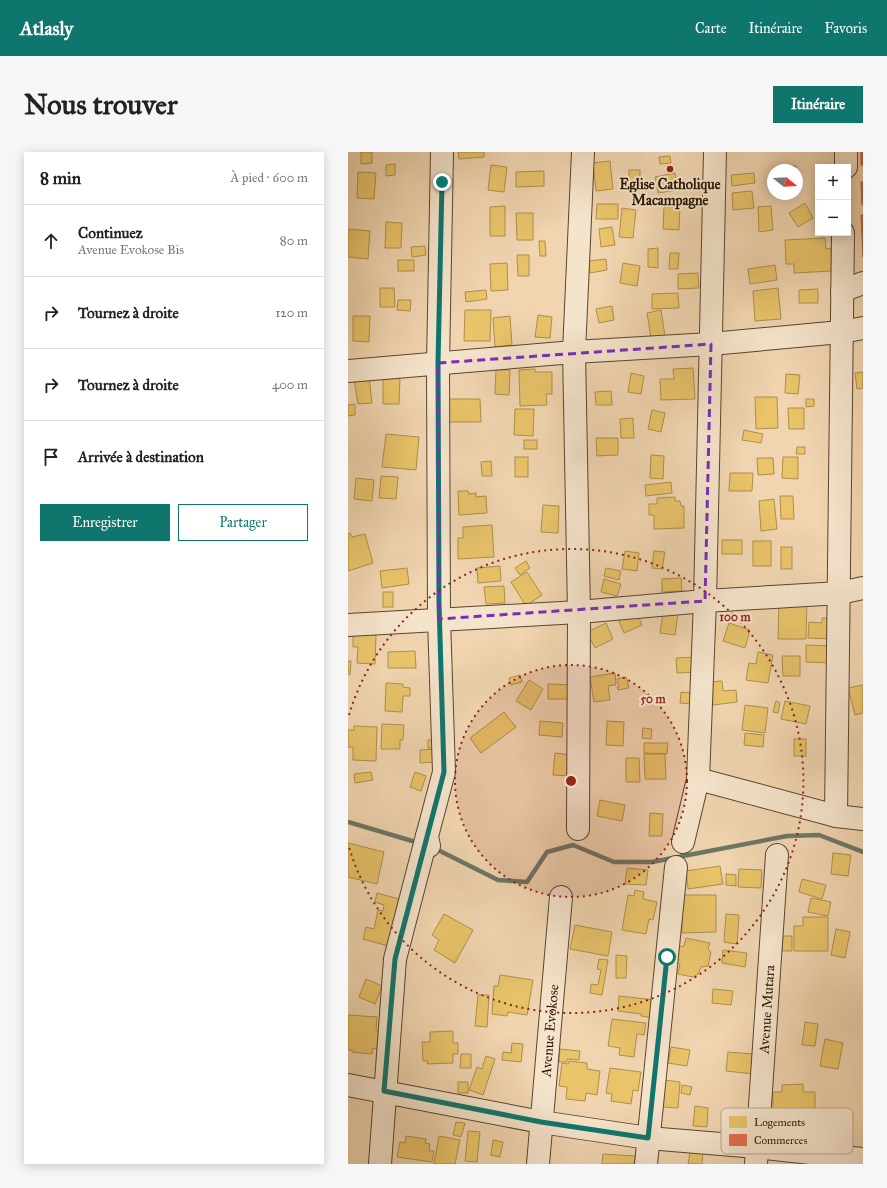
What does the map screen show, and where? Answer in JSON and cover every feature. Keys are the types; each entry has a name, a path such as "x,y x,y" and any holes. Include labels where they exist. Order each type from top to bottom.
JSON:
{"street":[{"path":"380,1164 384,1091 395,959 444,772 439,619 438,363 442,152"},
{"path":"578,829 579,612 574,352 583,152"},
{"path":"683,842 698,780 705,601 714,152"},
{"path":"846,152 846,164"},
{"path":"836,816 840,593 841,332 844,236"},
{"path":"842,292 863,283"},
{"path":"348,371 574,352 711,344 841,332 863,328"},
{"path":"348,625 579,612 705,601 840,593 863,588"},
{"path":"698,780 836,816 863,819"},
{"name":"Avenue Mutara","path":"760,1108 777,855"},
{"path":"646,1164 676,867"},
{"name":"Avenue Evokose","path":"538,1164 561,897"},
{"path":"348,1085 541,1122 721,1150"},
{"path":"745,1154 757,1156 863,1159"}],"highlighted area":[{"path":"711,344 705,601 439,619 438,363"}],"building: Logements":[{"path":"361,152 372,152 372,163 361,164"},
{"path":"458,152 484,152 484,157 459,159"},
{"path":"670,156 671,163 660,164 659,157"},
{"path":"610,161 613,189 596,191 593,163"},
{"path":"395,164 395,175 386,176 386,165"},
{"path":"491,165 507,167 504,192 488,190"},
{"path":"629,170 640,170 640,190 629,190"},
{"path":"544,171 544,186 516,187 516,172"},
{"path":"358,172 376,173 374,199 357,198"},
{"path":"675,173 678,190 658,193 655,177"},
{"path":"754,173 755,183 732,186 731,175"},
{"path":"752,191 754,208 733,210 732,193"},
{"path":"805,203 813,218 798,227 789,213"},
{"path":"597,204 618,204 618,219 596,219"},
{"path":"505,206 505,236 490,236 490,207"},
{"path":"771,206 773,230 759,232 758,207"},
{"path":"664,207 680,207 679,230 663,229"},
{"path":"622,208 636,210 633,238 619,237"},
{"path":"516,213 533,213 533,240 517,240"},
{"path":"386,222 402,223 401,248 385,248"},
{"path":"612,227 615,245 601,247 599,229"},
{"path":"348,229 370,231 368,259 348,257"},
{"path":"825,238 826,249 831,248 832,271 794,273 794,264 786,264 785,240"},
{"path":"539,241 545,241 546,256 540,256"},
{"path":"425,246 426,255 412,257 411,247"},
{"path":"658,248 658,268 648,267 648,249"},
{"path":"670,253 679,253 678,269 669,269"},
{"path":"517,255 529,255 529,276 518,276"},
{"path":"606,259 607,270 590,273 589,261"},
{"path":"398,260 414,260 414,271 398,271"},
{"path":"507,263 508,290 491,291 490,264"},
{"path":"623,263 640,266 637,286 620,283"},
{"path":"775,265 777,280 750,284 748,269"},
{"path":"698,273 699,288 678,289 678,274"},
{"path":"380,288 394,288 395,307 380,307"},
{"path":"778,288 781,319 755,321 753,291"},
{"path":"818,289 818,303 799,303 799,290"},
{"path":"486,290 487,299 466,302 465,292"},
{"path":"678,293 679,308 652,309 652,294"},
{"path":"398,300 411,300 410,311 397,310"},
{"path":"612,306 614,320 599,323 596,309"},
{"path":"465,310 491,310 490,341 464,341"},
{"path":"661,310 665,336 651,338 647,313"},
{"path":"538,315 552,317 550,338 535,337"},
{"path":"353,316 370,316 369,342 353,341"},
{"path":"510,316 512,345 495,347 493,318"},
{"path":"693,368 695,399 661,400 660,379 674,379 673,369"},
{"path":"535,369 535,372 552,372 552,394 546,394 547,405 520,406 519,370"},
{"path":"496,370 510,370 509,395 495,394"},
{"path":"863,372 863,388 857,389 855,373"},
{"path":"631,373 644,376 641,394 628,392"},
{"path":"786,374 800,375 798,394 785,393"},
{"path":"369,377 372,403 358,404 354,379"},
{"path":"383,378 400,378 399,404 383,404"},
{"path":"611,391 612,405 596,405 595,392"},
{"path":"755,397 777,397 778,428 756,429"},
{"path":"448,399 480,399 481,422 448,422"},
{"path":"806,399 814,399 814,406 806,407"},
{"path":"355,404 355,415 348,416 348,405"},
{"path":"788,408 804,408 804,429 789,429"},
{"path":"515,409 534,409 533,436 514,435"},
{"path":"652,410 665,413 661,432 648,429"},
{"path":"633,418 634,438 621,438 620,419"},
{"path":"744,430 763,434 761,443 742,440"},
{"path":"386,434 419,437 416,470 382,467"},
{"path":"596,438 618,438 618,455 597,456"},
{"path":"524,440 537,440 537,449 524,449"},
{"path":"797,447 805,447 805,454 796,454"},
{"path":"651,455 664,456 663,479 650,478"},
{"path":"515,457 528,457 528,477 515,477"},
{"path":"783,457 798,457 798,479 782,478"},
{"path":"757,458 773,458 774,474 758,475"},
{"path":"491,461 492,476 482,476 481,462"},
{"path":"730,473 753,473 752,491 729,491"},
{"path":"381,476 398,477 396,499 379,498"},
{"path":"356,478 374,480 372,501 354,499"},
{"path":"671,482 672,493 646,496 645,485"},
{"path":"458,491 468,491 469,494 476,493 476,497 486,496 487,513 459,515"},
{"path":"780,496 793,496 794,519 781,519"},
{"path":"675,497 675,501 680,501 681,506 684,506 684,528 654,529 654,515 649,515 649,504 657,504 657,498"},
{"path":"774,499 777,529 761,531 759,501"},
{"path":"543,505 559,506 558,533 541,532"},
{"path":"492,525 494,557 458,559 458,538 463,538 463,527"},
{"path":"350,533 352,537 365,534 373,563 348,571 348,534"},
{"path":"722,540 742,540 742,554 722,554"},
{"path":"753,541 771,541 771,566 753,566"},
{"path":"781,547 792,547 792,569 781,569"},
{"path":"625,551 639,553 637,571 622,569"},
{"path":"654,551 665,552 662,569 652,568"},
{"path":"526,561 530,568 520,575 515,568"},
{"path":"500,566 501,581 478,583 477,568"},
{"path":"407,568 409,584 382,588 380,571"},
{"path":"606,568 621,571 619,580 604,576"},
{"path":"527,572 542,595 526,606 511,582"},
{"path":"681,578 682,591 662,592 662,579"},
{"path":"604,579 621,584 617,596 601,592"},
{"path":"504,586 505,603 486,604 484,587"},
{"path":"383,592 393,592 393,607 383,607"},
{"path":"779,600 807,600 806,639 778,639"},
{"path":"636,611 642,625 624,633 618,619"},
{"path":"663,612 678,614 675,635 660,633"},
{"path":"822,618 832,618 831,639 808,638 809,622 822,623"},
{"path":"606,623 613,639 595,648 587,632"},
{"path":"729,623 750,630 745,648 723,641"},
{"path":"353,634 376,635 375,664 357,663 358,647 353,647"},
{"path":"806,645 831,646 831,663 806,662"},
{"path":"415,651 416,668 388,668 388,652"},
{"path":"758,652 773,655 768,683 746,680 749,663 756,664"},
{"path":"782,656 800,656 800,676 783,676"},
{"path":"697,657 698,672 677,673 676,658"},
{"path":"348,661 351,661 350,675 348,674"},
{"path":"615,673 616,685 608,686 610,700 594,702 590,677"},
{"path":"520,675 522,682 511,685 509,678"},
{"path":"626,677 629,688 618,690 617,687 619,687 617,679"},
{"path":"529,680 543,689 531,710 516,701"},
{"path":"722,681 723,691 736,690 737,702 713,705 710,682"},
{"path":"386,683 403,684 403,687 410,688 410,696 403,696 402,712 385,711"},
{"path":"548,684 574,685 574,699 548,699"},
{"path":"863,685 863,713 855,715 848,688"},
{"path":"681,692 693,693 692,704 680,703"},
{"path":"776,701 780,703 778,713 773,712"},
{"path":"785,701 810,706 806,724 781,719"},
{"path":"745,705 768,708 765,733 742,730"},
{"path":"504,712 516,727 481,753 470,738"},
{"path":"540,721 563,723 562,737 539,735"},
{"path":"607,721 624,722 623,746 606,745"},
{"path":"382,724 404,725 403,740 400,740 400,749 381,749"},
{"path":"354,726 377,727 376,761 353,760 353,747 348,747 348,730 354,730"},
{"path":"643,728 652,729 651,739 642,738"},
{"path":"745,733 764,735 763,747 744,745"},
{"path":"794,739 806,739 806,756 794,756"},
{"path":"428,740 434,740 434,748 428,748"},
{"path":"644,743 668,743 667,754 644,753"},
{"path":"436,749 436,762 420,763 420,750"},
{"path":"555,753 571,755 569,776 553,775"},
{"path":"644,754 665,754 666,779 645,779"},
{"path":"626,758 639,758 640,782 626,782"},
{"path":"371,772 373,780 355,783 354,774"},
{"path":"415,772 426,776 421,791 410,787"},
{"path":"600,800 625,805 622,821 597,816"},
{"path":"650,813 663,814 662,836 649,836"},
{"path":"348,843 384,852 377,884 348,877"},
{"path":"833,853 851,855 848,876 831,874"},
{"path":"720,866 723,884 688,889 686,871"},
{"path":"627,868 648,870 646,885 625,884"},
{"path":"739,869 762,870 761,888 738,887"},
{"path":"726,874 736,875 736,886 726,885"},
{"path":"802,879 826,885 822,899 799,892"},
{"path":"635,890 644,892 643,899 657,902 653,920 649,919 646,934 622,930 628,895 634,896"},
{"path":"377,893 399,899 395,913 400,915 392,947 363,939 366,927 374,929 378,910 383,911 384,905 375,902"},
{"path":"682,895 716,895 716,932 682,933"},
{"path":"811,898 831,902 828,916 808,912"},
{"path":"444,914 473,930 455,963 434,950 439,940 432,935"},
{"path":"726,914 739,915 737,944 724,942"},
{"path":"803,917 828,917 828,951 794,951 794,926 803,926"},
{"path":"575,925 612,932 608,956 570,949"},
{"path":"836,929 850,932 845,958 831,955"},
{"path":"783,936 792,936 792,951 782,951"},
{"path":"686,938 710,943 708,949 711,952 708,966 701,967 698,974 693,977 678,974 680,964 676,963 679,947 684,946"},
{"path":"723,950 747,953 745,967 722,963"},
{"path":"616,955 627,956 626,978 616,978"},
{"path":"599,959 608,960 602,995 590,993 591,984 598,985 601,970 597,969"},
{"path":"500,975 533,980 527,1015 508,1012 507,1016 492,1014 494,986 498,986"},
{"path":"366,979 382,986 375,1004 359,997"},
{"path":"713,989 733,991 731,1005 712,1003"},
{"path":"478,995 489,995 487,1027 475,1026"},
{"path":"619,996 655,1000 653,1018 641,1016 641,1014 618,1011"},
{"path":"348,1015 377,1017 376,1031 379,1031 378,1049 373,1048 372,1054 352,1052 352,1050 348,1050"},
{"path":"612,1019 646,1023 644,1035 637,1034 634,1057 619,1055 620,1048 608,1046"},
{"path":"805,1022 818,1024 815,1046 802,1045"},
{"path":"453,1031 453,1043 458,1043 458,1054 453,1054 453,1063 427,1064 428,1061 423,1061 422,1042 430,1042 430,1032"},
{"path":"825,1039 843,1043 838,1069 820,1066"},
{"path":"512,1043 523,1044 521,1062 502,1060 503,1052 511,1053"},
{"path":"671,1047 690,1050 687,1066 668,1063"},
{"path":"560,1049 580,1051 579,1060 567,1059 567,1062 559,1062"},
{"path":"728,1052 754,1054 753,1074 726,1071"},
{"path":"461,1054 471,1054 471,1068 460,1068"},
{"path":"486,1056 495,1059 483,1095 469,1090 477,1067 482,1069"},
{"path":"569,1061 587,1063 587,1069 600,1071 597,1095 586,1093 585,1101 566,1099 567,1087 559,1086 562,1063 568,1064"},
{"path":"610,1068 641,1072 638,1091 633,1090 631,1104 611,1101 612,1094 606,1093"},
{"path":"665,1080 680,1082 678,1108 663,1107"},
{"path":"458,1082 468,1082 468,1093 458,1093"},
{"path":"803,1084 803,1092 815,1092 815,1108 773,1108 773,1092 782,1092 782,1085"},
{"path":"682,1085 692,1087 690,1095 681,1093"},
{"path":"695,1106 708,1108 707,1127 693,1126"},
{"path":"456,1122 465,1123 461,1137 453,1135"},
{"path":"468,1131 480,1132 477,1162 465,1161"},
{"path":"406,1136 426,1139 425,1143 430,1144 429,1151 434,1151 432,1162 397,1157 400,1142 405,1143"},
{"path":"439,1136 460,1140 455,1164 434,1164"},
{"path":"493,1140 503,1142 500,1157 491,1155"},
{"path":"690,1152 703,1153 702,1164 688,1164"},
{"path":"603,1154 635,1156 634,1164 602,1164"}],"building: Commerces":[{"path":"861,152 863,152 863,165 861,165"},
{"path":"861,182 863,182 863,205 862,205"},
{"path":"861,215 863,215 863,257"}],"waterway":[{"path":"348,822 419,843"},
{"path":"434,848 498,880 527,882 547,852 573,845 614,862 652,862 787,836 819,835 863,852"}],"place":[{"name":"Eglise Catholique Macampagne","path":"670,169"}],"route":[{"path":"442,182 438,363 439,619 444,772 395,959 384,1091 541,1122 648,1138 667,957"}]}
